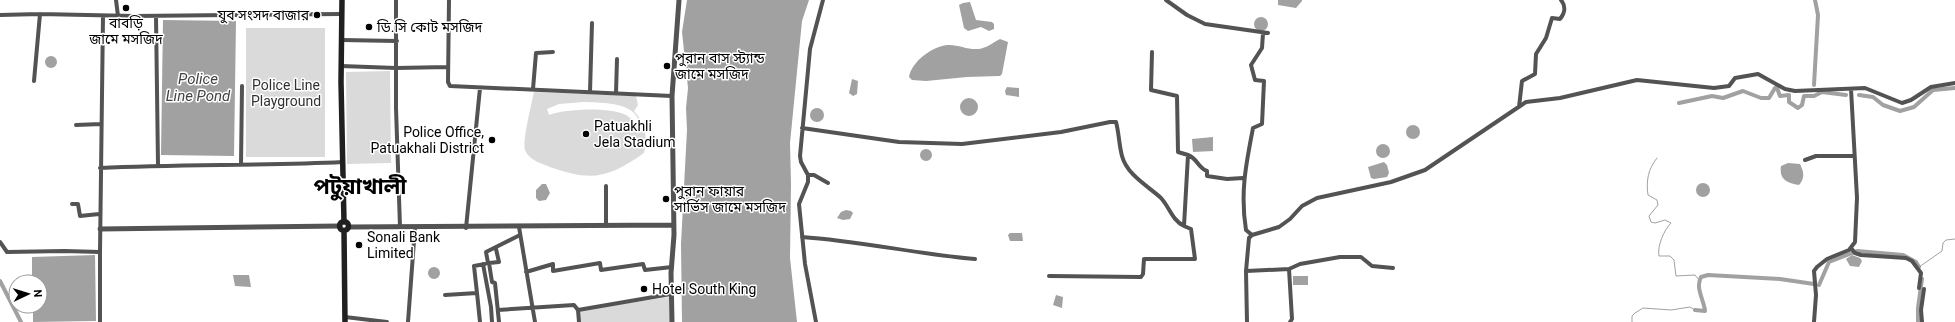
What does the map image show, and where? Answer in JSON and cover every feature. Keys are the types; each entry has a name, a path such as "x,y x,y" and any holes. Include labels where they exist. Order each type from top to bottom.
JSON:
{"main road":[{"path":"342,0 341,66 345,320"}],"street":[{"path":"116,0 118,16"},
{"path":"396,0 400,227"},
{"path":"449,0 448,82 450,86 672,96"},
{"path":"672,322 671,294 674,225 672,96 679,0"},
{"path":"816,322 805,264 799,204 808,182 808,175 801,162 802,128 810,49 823,0"},
{"path":"1166,0 1186,15 1205,24 1265,33 1262,48 1251,65 1255,80 1264,81 1262,124 1253,128 1243,178 1246,230 1252,235"},
{"path":"1519,107 1522,81 1535,74 1536,54 1546,38 1552,18 1560,18 1563,14 1564,6 1561,0"},
{"path":"0,15 40,14 156,16 342,14"},
{"path":"34,81 40,14"},
{"path":"100,322 99,214 103,16"},
{"path":"156,16 158,165"},
{"path":"590,92 592,23"},
{"path":"342,40 396,41"},
{"path":"533,89 536,53 553,52"},
{"path":"1152,52 1152,90 1177,96 1178,152 1193,156 1200,168 1207,171 1207,176 1227,179 1243,178"},
{"path":"616,93 617,59"},
{"path":"341,66 396,68 448,67"},
{"path":"1247,322 1246,271 1249,238 1252,235 1279,227 1290,219 1302,206 1317,198 1391,182 1425,170 1526,102 1560,98 1637,80 1714,88 1729,86 1735,78 1758,74 1785,89 1795,91 1851,89 1871,90 1891,100 1902,103 1910,100 1931,87 1955,83"},
{"path":"241,164 242,86"},
{"path":"466,228 480,88"},
{"path":"1814,322 1816,301 1814,271 1827,259 1851,248 1856,233 1857,198 1851,89"},
{"path":"802,128 900,142 962,144 1061,132 1116,122 1122,157 1130,170 1148,189 1161,198 1170,209 1174,219 1191,229 1193,234 1195,259 1144,259 1143,274 1141,277 1049,276"},
{"path":"76,125 101,124"},
{"path":"1184,226 1188,155"},
{"path":"1805,160 1816,156 1854,156"},
{"path":"100,168 158,165 343,162"},
{"path":"808,175 814,175 828,183"},
{"path":"606,186 606,226"},
{"path":"72,204 78,204 80,216 99,214"},
{"path":"100,229 344,226 466,228 674,225"},
{"path":"408,322 415,227"},
{"path":"519,227 535,322"},
{"path":"492,322 486,252 520,235"},
{"path":"802,237 870,244 939,256 974,259"},
{"path":"0,242 7,252 100,252"},
{"path":"480,322 474,266 498,262 496,248"},
{"path":"1851,248 1854,253 1901,257 1912,261 1921,273 1922,322"},
{"path":"1246,271 1289,269 1300,264 1340,257 1361,257 1372,266 1393,268"},
{"path":"487,263 492,282 495,283 499,322"},
{"path":"526,272 553,264 553,271 600,263 601,270 643,264 646,270 672,267"},
{"path":"1289,269 1292,319 1290,322"},
{"path":"445,295 477,293"},
{"path":"578,310 671,294"},
{"path":"498,310 574,305 578,310 580,322"},
{"path":"345,320 387,322"}],"green space":[{"name":"Police Line Playground","path":"246,28 325,28 325,157 246,157"},
{"path":"390,71 391,163 347,164 346,72"},
{"name":"Patuakhli Jela Stadium","path":"534,92 636,96 638,105 634,111 641,120 645,130 646,141 644,153 620,168 599,175 589,176 565,172 535,161 529,156 524,146","holes":["584,102 610,104 624,107 634,113 641,124 637,127 629,117 613,111 578,110 549,115 547,109 559,104"]},
{"path":"669,297 670,322 579,322 577,311"}],"water":[{"path":"687,0 809,0 802,21 790,143 790,258 797,322 682,322 681,244 688,88 682,32"},
{"path":"1278,0 1302,1 1296,8 1278,5"},
{"path":"970,2 976,20 992,22 994,24 994,29 989,31 981,27 968,31 964,28 959,5"},
{"path":"1258,17 1264,17 1268,21 1268,27 1264,31 1258,31 1254,27 1254,21"},
{"name":"Police Line Pond","path":"163,20 236,21 234,156 161,155"},
{"path":"1000,39 1008,42 1002,74 1000,76 967,77 926,81 912,80 909,77 918,60 941,46 951,45 970,49 981,49"},
{"path":"49,56 53,56 57,62 53,68 49,68 45,64 45,60"},
{"path":"852,79 858,81 857,94 853,96 849,93"},
{"path":"1007,87 1019,88 1019,97 1006,95 1005,91"},
{"path":"969,98 975,101 978,107 975,113 969,116 963,113 960,107 963,101"},
{"path":"817,108 822,110 824,115 822,120 817,122 812,120 810,115 812,110"},
{"path":"1413,125 1418,127 1420,132 1418,137 1413,139 1408,137 1406,132 1408,127"},
{"path":"1213,137 1213,151 1193,152 1192,139"},
{"path":"1383,144 1388,146 1390,151 1388,156 1383,158 1378,156 1376,151 1378,146"},
{"path":"924,149 928,149 932,155 928,161 924,161 920,157 920,153"},
{"path":"1384,162 1387,165 1389,173 1387,177 1371,178 1368,167"},
{"path":"1788,163 1800,164 1803,175 1799,185 1787,182 1782,177 1781,166"},
{"path":"1703,183 1708,185 1710,190 1708,195 1703,197 1698,195 1696,190 1698,185"},
{"path":"542,184 546,184 550,193 546,200 539,201 536,198 536,190"},
{"path":"846,210 853,213 850,219 843,220 837,218 841,212"},
{"path":"1010,233 1022,233 1023,241 1010,241 1008,235"},
{"path":"95,255 96,321 33,322 33,314 48,314 48,274 32,274 32,257"},
{"path":"1852,255 1860,258 1862,261 1859,267 1850,266 1846,259"},
{"path":"436,267 439,268 439,278 432,279 429,278 428,271 429,268"},
{"path":"233,275 249,275 251,287 235,286"},
{"path":"1293,276 1308,276 1308,285 1293,285"},
{"path":"1056,295 1063,297 1062,308 1053,305"}],"waterway":[{"path":"1814,85 1818,15 1815,0"},
{"path":"1679,103 1712,96 1723,98 1743,91 1761,98 1769,98 1775,88 1777,88 1780,96 1789,95 1789,102 1798,108 1802,105 1804,96 1814,96 1822,92 1846,95"},
{"path":"1859,95 1873,97 1883,105 1900,111 1914,107 1933,90 1955,88"},
{"path":"1657,158 1648,175 1647,185 1648,195 1657,200 1658,205 1649,216 1651,222 1655,223 1665,220 1671,223 1662,238 1659,248 1659,256 1670,256 1674,260 1676,276 1695,275 1699,280"},
{"path":"1919,267 1942,251 1943,243 1946,240 1955,239"},
{"path":"1819,285 1829,262 1857,251 1903,255 1916,262 1919,267"},
{"path":"1695,310 1705,311 1700,294 1699,281 1701,277 1708,275 1780,279 1814,284"},
{"path":"1918,322 1918,308 1922,279"},
{"path":"0,281 21,322"},
{"path":"1632,322 1632,316 1643,308 1671,310 1690,307 1695,310"}],"place":[{"name":"বাবড়ি জামে মসজিদ","path":"126,8"},
{"name":"যুব সংসদ বাজার","path":"317,15"},
{"name":"ডি.সি কোট মসজিদ","path":"369,27"},
{"name":"পুরান বাস স্ট্যান্ড জামে মসজিদ","path":"667,66"},
{"name":"Patuakhli Jela Stadium","path":"586,134"},
{"name":"Police Office, Patuakhali District","path":"492,140"},
{"name":"পুরান ফায়ার সার্ভিস জামে মসজিদ","path":"666,199"},
{"name":"Sonali Bank Limited","path":"359,245"},
{"name":"Hotel South King","path":"644,289"}],"district":[{"name":"পটুয়াখালী","path":"360,186"}]}
